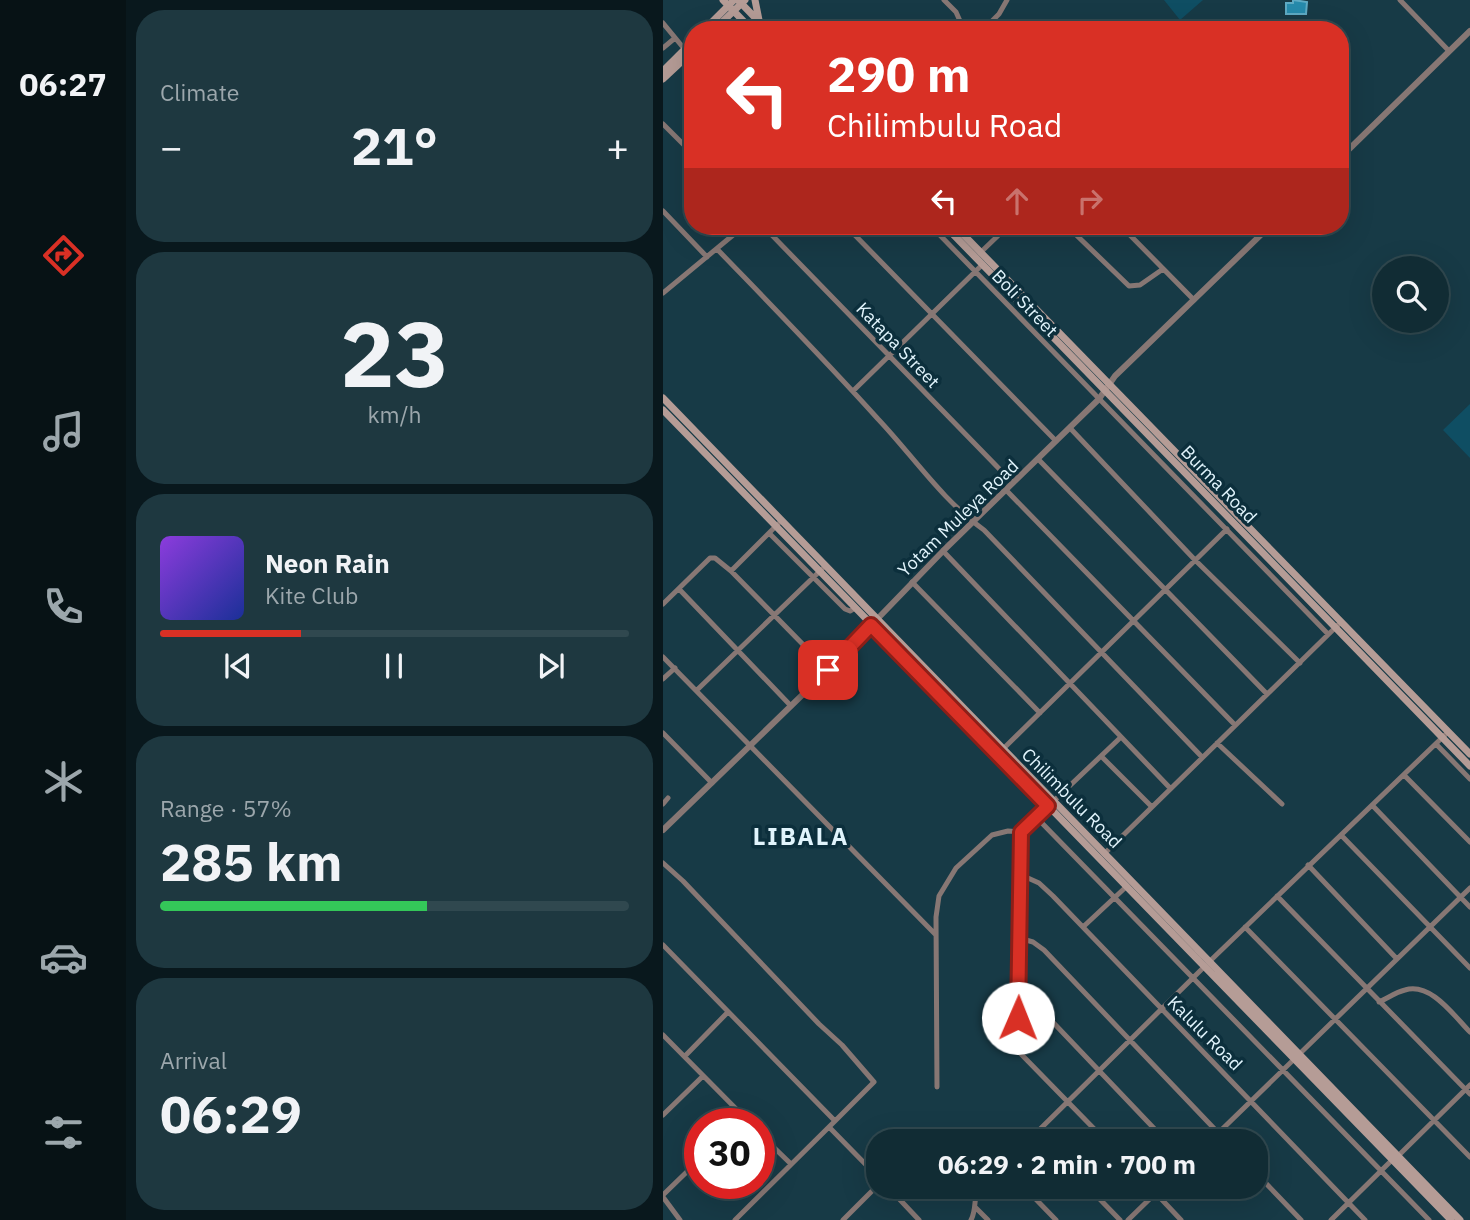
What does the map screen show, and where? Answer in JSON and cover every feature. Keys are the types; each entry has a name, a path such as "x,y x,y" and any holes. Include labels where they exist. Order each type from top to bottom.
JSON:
{"main road":[{"path":"755,0 756,12 761,21"},
{"path":"733,3 756,21"},
{"path":"719,20 733,3"},
{"path":"733,3 745,21"},
{"path":"719,20 737,21"},
{"path":"663,71 684,55"},
{"path":"663,79 684,55"},
{"name":"Burma Road","path":"956,235 978,254 1108,386 1445,735 1470,766"},
{"name":"Burma Road","path":"962,235 983,264 1108,386"},
{"name":"Chilimbulu Road","path":"663,398 822,569 1051,804 1104,854 1451,1220"},
{"name":"Chilimbulu Road","path":"663,410 779,524"},
{"name":"Chilimbulu Road","path":"822,569 855,608 873,622 1003,750 1127,886 1207,964"},
{"name":"Burma Road","path":"1445,735 1470,754"},
{"name":"Chilimbulu Road","path":"1395,1158 1460,1220"}],"street":[{"path":"944,0 956,12 960,21"},
{"path":"992,21 1007,0"},
{"path":"1400,0 1449,51"},
{"path":"663,23 684,50"},
{"path":"1349,149 1470,31"},
{"path":"663,48 675,38"},
{"path":"663,124 684,145"},
{"path":"663,211 684,233"},
{"path":"686,235 707,257"},
{"path":"663,293 733,235"},
{"name":"Katapa Street","path":"772,235 1013,483"},
{"path":"855,235 1056,441"},
{"name":"Boli Street","path":"940,235 1328,634"},
{"path":"978,254 998,235"},
{"path":"1076,235 1129,286 1140,285 1163,269"},
{"path":"1130,235 1194,300"},
{"name":"Yotam Muleya Road","path":"663,830 828,670 912,582 1070,428 1108,386 1261,235"},
{"path":"717,249 853,391 918,466 973,523 984,530 1202,757"},
{"path":"853,391 983,264"},
{"path":"1070,428 1195,560 1300,663"},
{"path":"1038,459 1267,694"},
{"path":"1006,490 1235,726"},
{"path":"1003,750 1237,520"},
{"path":"731,571 779,524"},
{"path":"769,533 845,609 850,611 855,608"},
{"path":"943,551 1170,788"},
{"path":"663,604 712,557 731,571 828,670"},
{"path":"697,690 822,569"},
{"path":"912,582 1040,713"},
{"path":"679,589 791,706"},
{"path":"1104,854 1338,624"},
{"path":"663,657 936,934"},
{"path":"663,679 675,668"},
{"path":"663,733 713,783"},
{"path":"1041,1129 1308,865 1445,735"},
{"path":"937,1087 936,934 939,896 956,868 992,835 1008,831 1021,832 1120,738"},
{"path":"1217,743 1282,804"},
{"path":"1436,744 1470,779"},
{"path":"1102,757 1152,807"},
{"path":"1404,775 1470,842"},
{"path":"663,804 668,798"},
{"path":"1372,805 1470,906"},
{"path":"1037,818 1429,1220"},
{"path":"1021,832 1020,1053 1094,1129"},
{"path":"1341,835 1470,968"},
{"path":"663,863 842,1045 874,1082 737,1219"},
{"path":"1308,865 1397,959"},
{"name":"Kalulu Road","path":"1019,874 1039,883 1084,927 1365,1220"},
{"path":"1084,927 1127,886"},
{"path":"1223,1129 1470,888"},
{"path":"1277,896 1468,1089 1331,1220"},
{"path":"1245,927 1470,1157"},
{"path":"1019,938 1033,942 1044,950 1215,1129"},
{"path":"663,945 835,1121"},
{"path":"1379,1002 1406,989 1421,990 1435,998 1470,1032"},
{"path":"1019,994 1047,1016 1154,1129"},
{"path":"685,1056 728,1012"},
{"path":"663,1035 736,1108"},
{"path":"663,1115 703,1076"},
{"path":"829,1127 866,1165"},
{"path":"775,1148 791,1164"},
{"path":"680,1220 663,1196 684,1175"},
{"path":"1268,1186 1301,1220"},
{"path":"843,1220 866,1197"},
{"path":"899,1199 919,1220"},
{"path":"970,1220 976,1208 977,1199"},
{"path":"1036,1199 1056,1220"},
{"path":"1100,1199 1120,1220"},
{"path":"1128,1220 1151,1199"},
{"path":"1161,1199 1182,1220"},
{"path":"976,1208 988,1220"},
{"path":"905,1220 912,1213"}],"shaded area":[{"path":"1164,0 1203,0 1180,20"},
{"path":"1293,0 1307,2 1306,14 1286,14 1286,3 1293,3"},
{"path":"1470,404 1470,458 1443,430"}],"district":[{"name":"LIBALA","path":"801,836"}],"route":[{"path":"828,670 871,625 1048,806 1021,832 1018,1018"}]}
